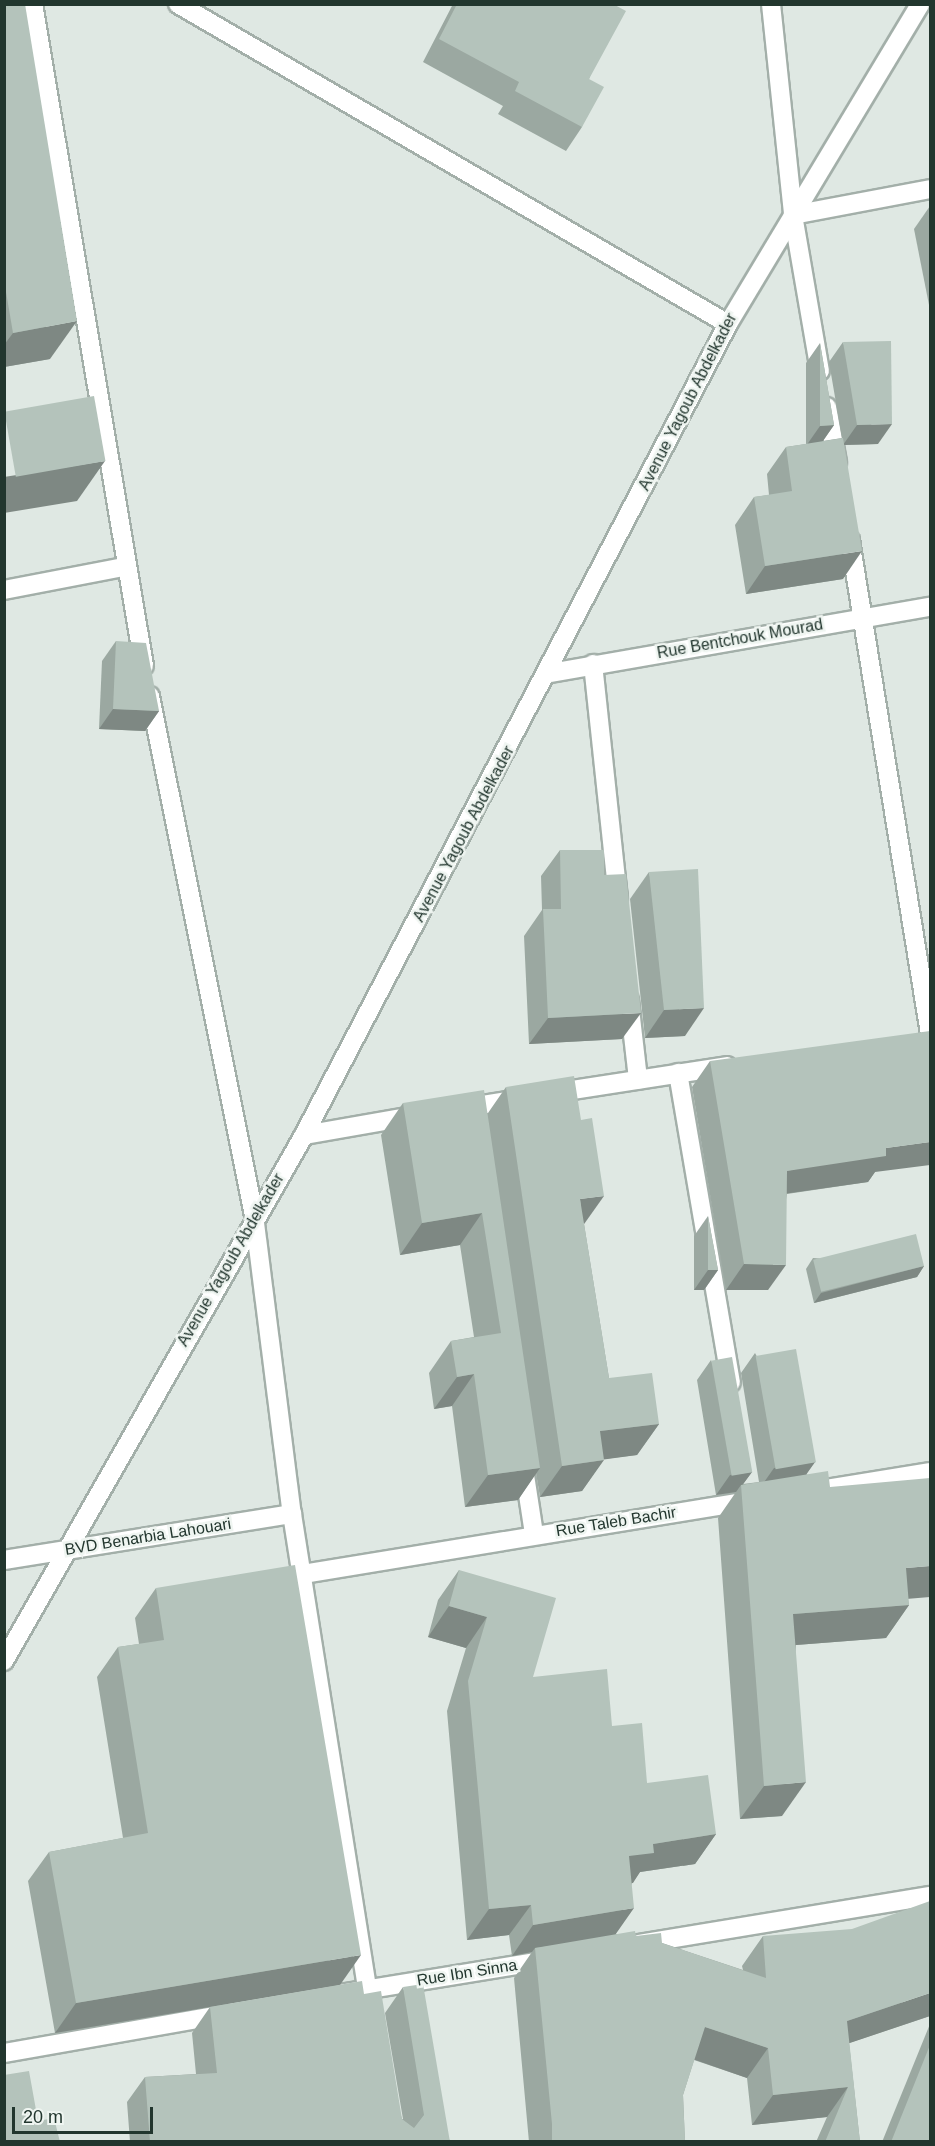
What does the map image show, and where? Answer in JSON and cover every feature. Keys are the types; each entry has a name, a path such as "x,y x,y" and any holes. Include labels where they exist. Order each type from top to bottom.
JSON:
{"street":[{"path":"33,4 124,567 254,1215 292,1514 373,2024"},
{"path":"178,4 728,324"},
{"path":"771,4 793,215 840,480"},
{"name":"Avenue Yagoub Abdelkader","path":"4,1661 71,1550 254,1215 304,1135 550,673 728,324 920,4"},
{"path":"793,215 930,189"},
{"path":"848,526 930,1034 908,1039"},
{"path":"4,590 124,567"},
{"name":"Rue Bentchouk Mourad","path":"550,673 930,607"},
{"path":"593,664 620,913"},
{"path":"628,984 638,1079"},
{"path":"304,1135 747,1063"},
{"path":"678,1073 733,1397"},
{"path":"471,1107 474,1130"},
{"path":"520,1442 534,1534"},
{"path":"807,1492 930,1472"},
{"path":"747,1478 751,1501"},
{"name":"Rue Taleb Bachir","path":"303,1574 534,1534 773,1498"},
{"name":"BVD Benarbia Lahouari","path":"4,1560 292,1514"},
{"path":"625,1947 930,1896"},
{"name":"Rue Ibn Sinna","path":"320,1998 566,1956"},
{"path":"4,2053 250,2010"}],"building":[{"path":"4,4 25,4 77,321 13,333 4,280"},
{"path":"457,4 613,4 626,11 589,79 604,87 582,127 515,91 519,82 439,39"},
{"path":"891,341 892,424 857,425 843,342"},
{"path":"820,343 834,425 820,426"},
{"path":"94,396 105,461 16,477 4,412"},
{"path":"843,438 862,551 765,566 754,497 792,491 786,447"},
{"path":"116,641 146,643 159,711 113,709"},
{"path":"560,850 604,850 604,875 626,874 641,1013 548,1018 543,909 561,909"},
{"path":"698,869 704,1008 664,1010 649,872"},
{"path":"930,1031 930,1142 886,1148 886,1156 787,1171 786,1265 744,1264 710,1061"},
{"path":"574,1076 581,1120 592,1118 604,1196 580,1199 609,1378 652,1373 659,1424 600,1431 604,1460 562,1466 506,1087"},
{"path":"484,1090 540,1468 488,1475 474,1374 457,1377 451,1341 501,1333 482,1213 422,1223 403,1103"},
{"path":"708,1216 718,1270 708,1270"},
{"path":"916,1234 924,1266 821,1292 813,1260"},
{"path":"796,1349 816,1462 776,1469 756,1356"},
{"path":"732,1357 752,1472 732,1476 711,1361"},
{"path":"828,1471 830,1487 930,1478 930,1566 906,1568 909,1605 793,1614 806,1782 764,1786 741,1485"},
{"path":"295,1565 361,1955 76,2003 49,1852 148,1833 118,1647 164,1640 156,1588"},
{"path":"459,1570 556,1598 533,1677 607,1669 612,1726 642,1723 647,1783 708,1775 716,1834 653,1844 654,1853 629,1856 634,1908 533,1925 531,1905 489,1909 468,1681 487,1617 449,1606"},
{"path":"930,1901 930,1993 847,2021 860,2142 825,2142 848,2087 773,2095 768,2048 705,2027 683,2095 685,2142 552,2142 535,1948 635,1931 636,1936 661,1933 662,1943 766,1978 763,1936 852,1929"},
{"path":"362,1981 364,1994 381,1991 402,2119 414,2128 424,2115 403,1987 423,1984 450,2142 150,2142 145,2077 217,2073 210,2007"},
{"path":"930,2045 930,2142 891,2142"},
{"path":"29,2071 38,2121 54,2118 60,2142 4,2142 4,2075"}]}
